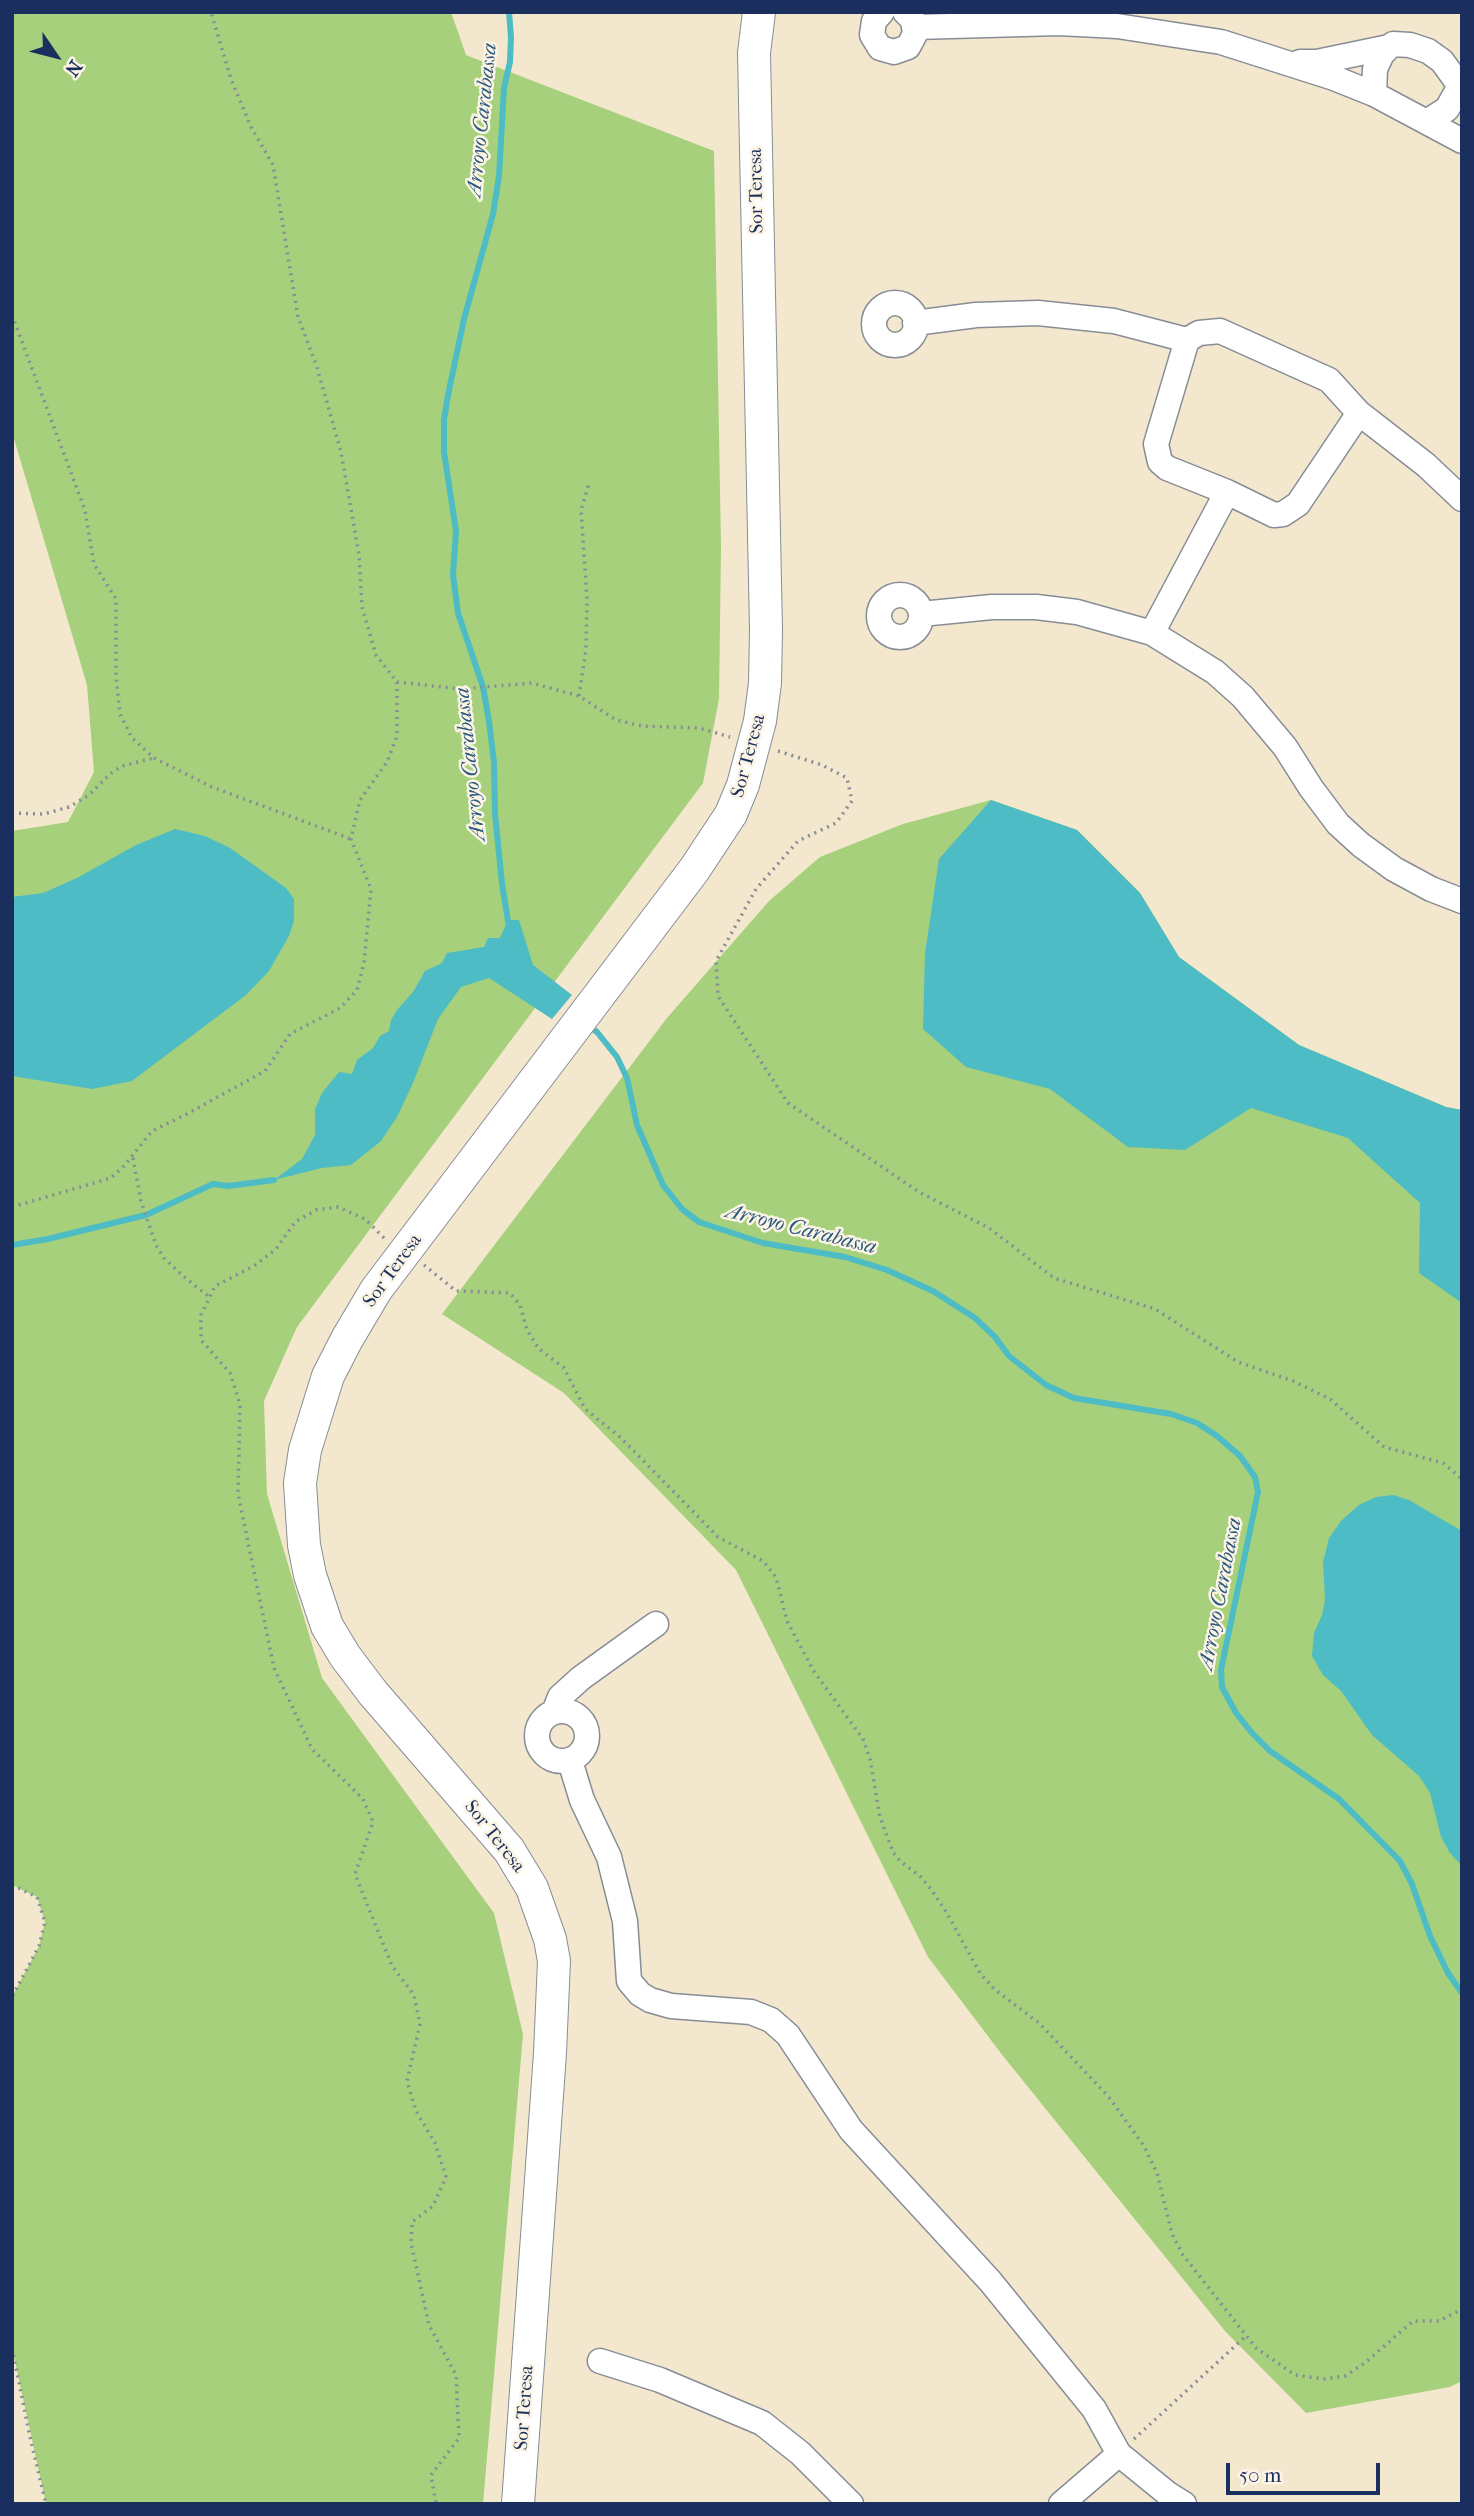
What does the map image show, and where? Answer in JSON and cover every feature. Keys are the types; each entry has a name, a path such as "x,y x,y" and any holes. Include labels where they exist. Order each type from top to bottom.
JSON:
{"street":[{"name":"Sor Teresa","path":"518,2504 551,2039 554,1961 550,1939 532,1888 509,1850 373,1693 345,1656 327,1626 310,1575 304,1545 300,1483 304,1450 328,1376 376,1290 694,870 731,814 743,785 760,721 765,684 766,630 754,53 748,12"},
{"name":"Sor Teresa","path":"754,53 760,12"},
{"path":"881,12 874,21 872,35 880,48 886,51 901,51 908,47 915,34 910,19 1117,26 1221,42 1285,61 1374,94 1462,141"},
{"path":"1374,94 1376,69 1382,54 1389,47 1393,44 1410,45 1428,51 1442,61 1461,88 1447,109 1428,121"},
{"path":"1285,61 1317,62 1389,47"},
{"path":"915,323 976,315 1073,315 1114,321 1187,340"},
{"path":"1359,413 1292,510 1274,515 1227,492 1167,468 1160,462 1156,452 1156,444 1187,340 1199,333 1220,331 1329,380 1359,413 1426,465 1462,499"},
{"path":"1152,633 1227,492"},
{"path":"921,614 992,607 1037,607 1077,612 1152,633 1215,672 1243,696 1285,747 1311,789 1338,824 1361,845 1394,869 1431,889 1462,901"},
{"path":"554,1712 560,1697 581,1678 656,1624"},
{"path":"564,1710 573,1713 581,1719 586,1728 585,1747 579,1756 570,1761 550,1759 542,1753 537,1744 539,1725 545,1717 554,1712 564,1710"},
{"path":"570,1761 582,1801 609,1857 625,1921 629,1981 640,1994 650,2000 671,2006 751,2012 771,2020 788,2035 851,2130 990,2281 1094,2409 1119,2454 1184,2504"},
{"path":"600,2361 660,2380 762,2423 800,2453 851,2504"},
{"path":"1061,2504 1119,2454"}],"path":[{"path":"12,1207 111,1178 152,1131 265,1071 290,1034 340,1008 357,990 364,963 371,889 351,839 360,800 387,762 397,736 397,682 376,655 362,607 359,555 341,452 317,367 298,317 273,164 251,127 231,79 211,12"},
{"path":"12,315 85,510 94,564 116,599 116,676 120,714 132,738 154,758 212,787 279,815 351,839"},
{"path":"579,696 586,649 587,599 582,510 589,484"},
{"path":"397,682 460,689 532,683 579,696 616,720 642,726 699,728 737,740"},
{"path":"776,750 822,765 847,778 852,801 836,823 798,841 756,889 716,961 718,996 788,1103 919,1192 989,1228 1054,1278 1155,1309 1238,1362 1293,1381 1330,1399 1384,1447 1443,1463 1462,1479"},
{"path":"12,813 44,814 69,807 89,795 122,766 154,758"},
{"path":"132,1156 149,1229 164,1258 209,1297"},
{"path":"384,1238 365,1219 338,1207 316,1210 295,1222 276,1249 254,1266 215,1286 201,1315 201,1340 230,1373 240,1404 238,1494 274,1668 312,1749 363,1799 373,1822 355,1874 392,1966 414,1995 420,2024 407,2081 416,2111 435,2143 446,2177 433,2206 412,2222 411,2243 429,2325 456,2375 459,2438 431,2475 436,2504"},
{"path":"424,1265 456,1291 510,1293 520,1305 527,1330 539,1349 564,1368 585,1409 620,1437 718,1537 763,1561 776,1577 786,1621 813,1670 863,1739 870,1759 880,1817 893,1852 921,1877 933,1892 980,1973 994,1989 1039,2023 1108,2096 1144,2147 1157,2173 1172,2234 1183,2255 1255,2348 1295,2375 1324,2379 1345,2376 1366,2362 1413,2321 1439,2321 1462,2309"},
{"path":"12,1885 37,1897 45,1922 40,1946 12,1997"},
{"path":"1119,2454 1246,2336"},
{"path":"12,2348 46,2504"}],"green space":[{"path":"12,12 451,12 466,55 714,151 721,547 719,699 703,783 297,1327 264,1401 267,1494 322,1678 494,1913 523,2034 483,2504 46,2504 13,2352 12,1997 39,1946 45,1922 37,1897 12,1885 12,831 68,822 94,772 87,685 12,432"},
{"path":"991,800 1077,830 1140,893 1179,957 1299,1045 1446,1107 1462,1110 1462,2381 1450,2387 1306,2413 1225,2331 1003,2056 928,1957 736,1570 564,1393 442,1314 667,1018 769,901 820,857 903,824"}],"water":[{"path":"991,800 1077,830 1140,893 1179,957 1299,1045 1446,1107 1462,1110 1462,1303 1419,1273 1420,1203 1348,1138 1251,1108 1185,1150 1128,1147 1050,1089 966,1067 923,1029 925,953 939,859"},
{"path":"175,829 205,836 230,848 286,888 294,899 294,921 289,936 269,971 246,995 132,1081 92,1089 12,1076 12,897 43,893 79,877 136,845"},
{"path":"508,920 519,920 533,965 572,995 552,1019 489,978 461,987 438,1019 413,1083 397,1117 381,1141 351,1165 322,1168 274,1180 302,1159 315,1135 315,1109 322,1093 339,1072 352,1074 357,1060 373,1048 380,1036 389,1031 397,1010 413,992 425,971 442,963 447,953 484,947 488,938 500,938"},
{"path":"1393,1495 1409,1500 1462,1531 1462,1866 1441,1837 1430,1793 1419,1776 1372,1735 1341,1691 1323,1675 1312,1656 1314,1633 1325,1600 1323,1562 1329,1538 1341,1521 1359,1505 1376,1497"}],"waterway":[{"name":"Arroyo Carabassa","path":"509,12 510,62 504,88 499,176 493,214 464,319 444,420 444,452 456,531 453,575 458,613 483,687 489,721 494,763 495,813 509,927"},
{"name":"Arroyo Carabassa","path":"587,1025 597,1032 617,1057 627,1078 637,1125 663,1185 682,1209 699,1222 763,1243 845,1257 887,1270 933,1291 975,1318 995,1337 1009,1356 1046,1385 1074,1398 1171,1414 1197,1423 1240,1456 1255,1477 1258,1492 1221,1670 1222,1687 1236,1713 1270,1751 1339,1799 1400,1861 1412,1884 1430,1936 1448,1973 1462,1993"},
{"path":"12,1245 146,1215 213,1184 228,1186 274,1180"}]}
